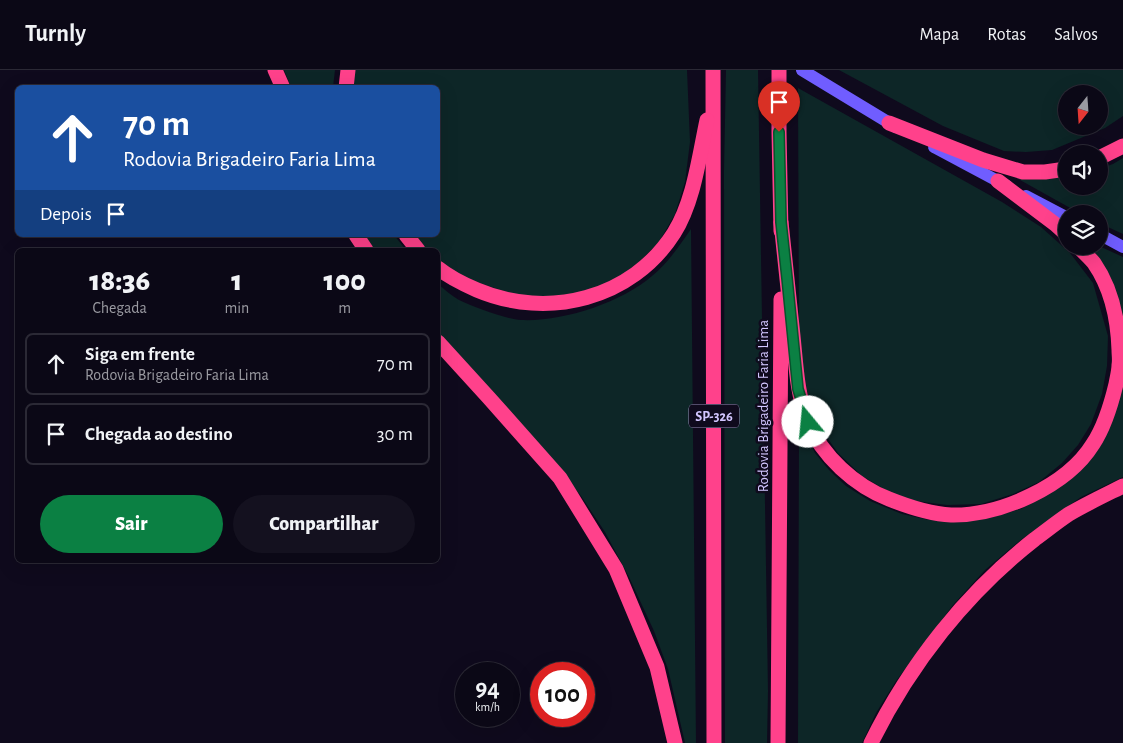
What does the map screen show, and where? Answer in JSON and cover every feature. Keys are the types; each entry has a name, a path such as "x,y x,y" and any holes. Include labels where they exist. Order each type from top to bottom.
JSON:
{"highway":[{"path":"276,70 282,85"},
{"path":"346,85 348,70"},
{"name":"SP-326","path":"713,70 714,743"},
{"name":"Rodovia Brigadeiro Faria Lima","path":"778,743 781,222 779,70"},
{"path":"440,269 464,285 490,296 518,302 546,304 574,301 601,293 623,283 643,269 661,252 675,232 686,210 693,186 713,90"},
{"path":"889,123 984,160 1023,172 1058,170"},
{"path":"1108,154 1123,146"},
{"path":"998,181 1058,227"},
{"path":"781,222 798,389 808,422 823,448 846,474 876,494 902,505 926,512 952,515 976,513 1000,507 1028,498 1053,484 1074,468 1093,445 1106,420 1120,365 1119,335 1116,313 1108,288 1094,263 1086,255"},
{"path":"357,237 365,248"},
{"path":"408,237 416,248"},
{"path":"440,344 560,478 616,569 657,668 676,743"},
{"path":"871,743 903,684 956,614 985,583 1011,558 1068,514 1123,486"}],"main road":[{"path":"802,70 889,123 1058,213"},
{"path":"1108,239 1123,247"}],"green space":[{"path":"284,70 335,70 333,85 290,85"},
{"path":"354,70 687,70 690,142 685,182 675,214 659,242 638,263 614,281 588,291 558,298 528,299 467,279 440,262 440,248 425,248 416,237 440,237 440,85 353,85"},
{"path":"726,70 758,70 768,691 767,743 725,743 724,171"},
{"path":"839,70 1123,70 1123,116 1108,126 1108,85 1058,85 1058,135 1088,135 1064,145 1058,145 1058,148 1052,150 1004,151 943,126"},
{"path":"798,88 1002,202 1041,227 1058,242 1058,255 1072,255 1093,283 1108,336 1107,366 1102,394 1091,424 1078,445 1062,463 1039,482 1013,494 981,504 947,505 916,501 891,493 862,476 838,453 821,429 809,400 803,369 799,330"},
{"path":"1123,158 1123,234 1108,227 1108,205 1065,205 1013,176 1058,175 1058,195 1108,195 1108,166"},
{"path":"691,229 696,743 685,743 668,669 654,631 629,577 605,532 581,496 556,465 440,335 440,286 459,300 507,317 521,320 554,318 590,309 624,295 652,276 673,254"},
{"path":"363,237 396,237 404,248 371,248"},
{"path":"1108,250 1123,257 1123,326 1109,279 1097,255 1108,255"},
{"path":"1123,364 1123,477 1081,497 1022,539 985,570 953,605 896,681 876,713 862,743 798,743 799,431 808,439 815,453 829,470 846,486 870,501 902,514 929,520 960,521 993,517 1021,509 1046,495 1086,460"}],"route":[{"path":"779,132 781,222 798,389 808,422"}]}
